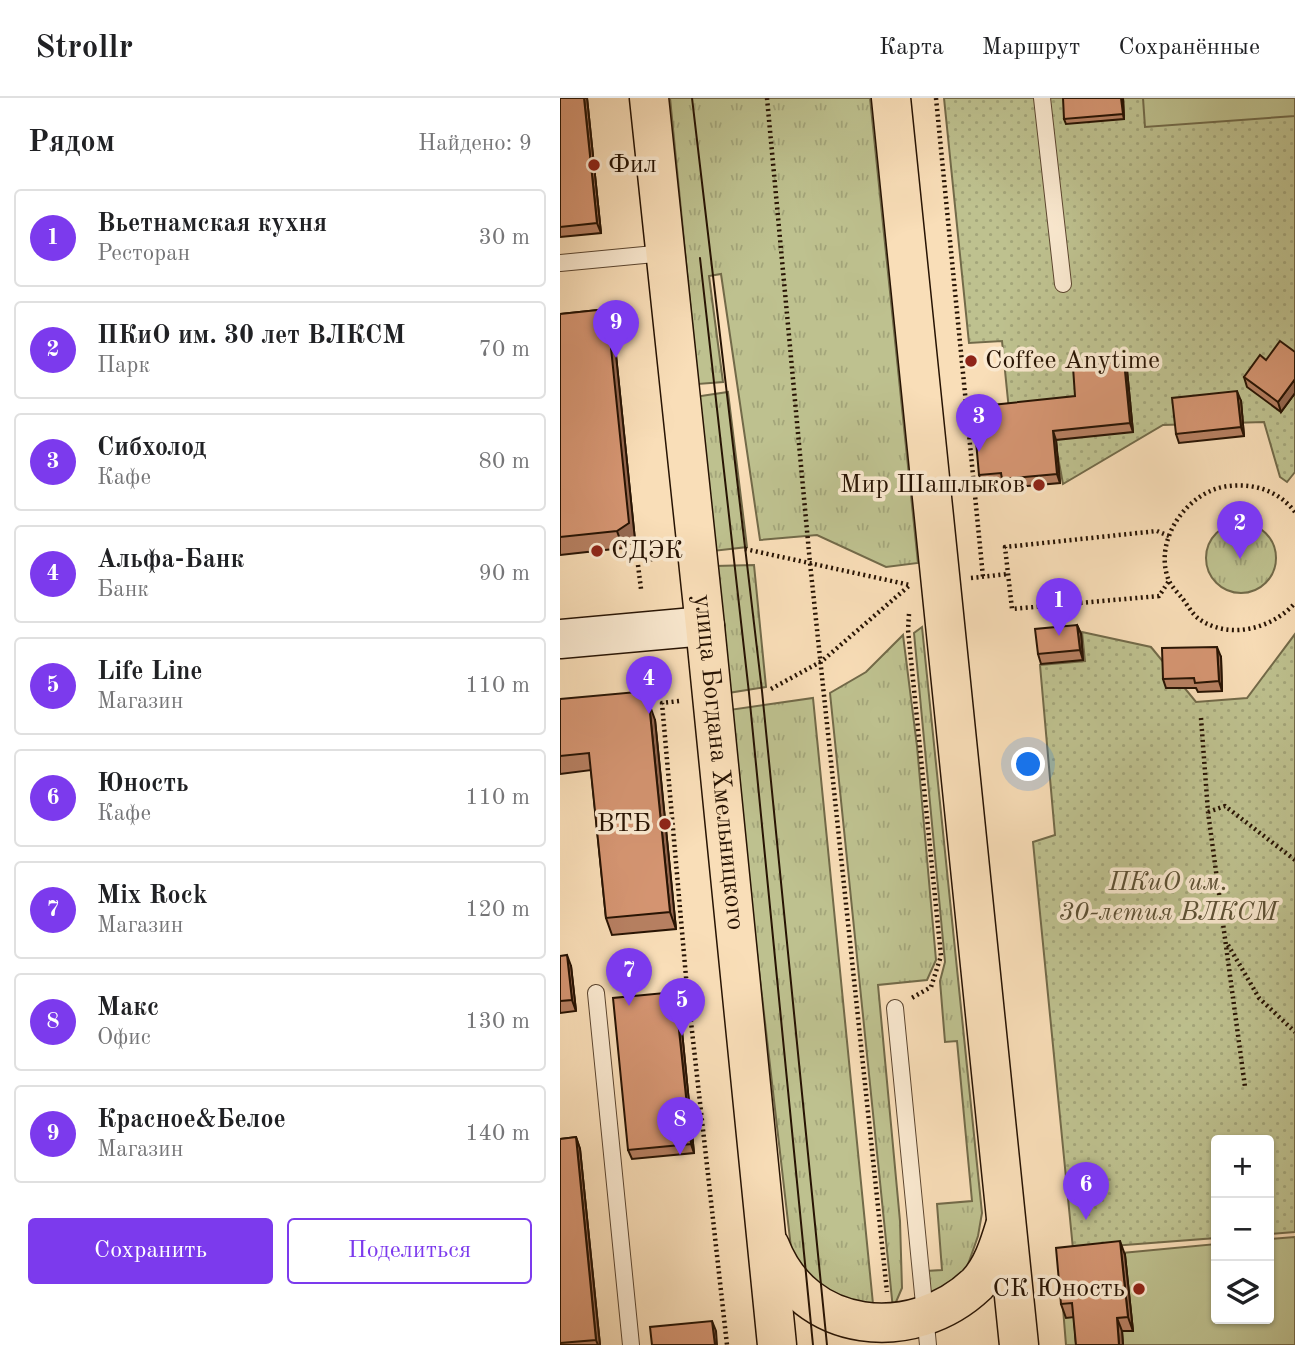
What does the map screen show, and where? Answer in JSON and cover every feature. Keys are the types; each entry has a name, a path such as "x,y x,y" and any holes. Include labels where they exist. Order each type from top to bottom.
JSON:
{"main road":[{"name":"улица Богдана Хмельницкого","path":"649,98 777,1345"},
{"path":"891,98 1019,1345"},
{"path":"560,639 705,626"},
{"path":"766,1234 782,1270 808,1299 844,1319 914,1330 955,1304 979,1282 997,1253 1006,1221"}],"lane":[{"path":"1042,98 1063,284"},
{"path":"560,263 665,253"},
{"path":"596,993 631,1345"},
{"path":"895,1008 914,1330"}],"path":[{"path":"767,98 810,563 914,1330"},
{"path":"936,98 983,577"},
{"path":"1295,512 1289,503 1268,490 1244,484 1220,487 1197,497 1180,514 1169,536 1166,558 1169,581 1198,618 1219,628 1243,630 1266,625 1286,613 1295,603"},
{"path":"1169,536 1157,531 1005,547 1012,610 1159,596 1169,581"},
{"path":"745,549 910,585"},
{"path":"645,560 660,558"},
{"path":"638,565 641,589"},
{"path":"968,578 1008,574"},
{"path":"910,585 910,596"},
{"path":"771,690 822,661 910,585"},
{"path":"895,1008 931,987 941,956 908,630 909,607"},
{"path":"679,701 662,703 686,977 727,1345"},
{"path":"1201,718 1208,812 1245,1087"},
{"path":"1208,812 1225,806 1295,860"},
{"path":"1226,942 1259,998 1295,1032"}],"green space":[{"path":"670,98 870,98 918,563 886,567 817,535 760,540 721,274 709,276 723,382 698,384"},
{"path":"944,98 1295,98 1295,472 1287,482 1280,477 1264,422 1163,425 1063,484 1058,457 1014,460 1002,341 969,343"},
{"path":"1143,98 1295,98 1295,116 1145,127"},
{"path":"728,392 747,547 713,551 694,397"},
{"path":"1241,523 1266,533 1276,558 1266,583 1241,593 1216,583 1206,558 1216,533"},
{"path":"754,565 766,687 728,693 715,566"},
{"path":"922,627 982,1213 978,1236 965,1273 928,1300 926,1271 942,1270 937,1204 972,1201 957,1041 945,1042 940,981 945,962 914,633"},
{"name":"ПКиО им. 30-летия ВЛКСМ","path":"1082,632 1151,647 1196,702 1247,698 1295,634 1295,1232 1274,1234 1274,1135 1211,1135 1211,1238 1073,1249 1033,842 1055,835 1040,665 1085,661"},
{"path":"903,635 917,746 936,960 927,980 878,985 900,1221 902,1288 893,1309 830,693 866,672"},
{"path":"813,698 874,1314 832,1301 793,1265 729,710"},
{"name":"СК Юность","path":"1295,1237 1295,1345 1066,1345 1059,1259 1211,1244 1211,1324 1274,1324 1274,1239"}],"building":[{"path":"560,98 584,98 597,223 560,227"},
{"path":"1063,98 1121,98 1123,114 1064,119"},
{"path":"607,309 629,523 617,531 560,537 560,314"},
{"path":"1280,341 1295,352 1295,379 1278,402 1244,377 1260,355 1266,360"},
{"path":"1124,361 1130,423 1053,431 1057,474 1002,479 1001,473 979,475 973,407 1075,396 1073,367"},
{"path":"1237,391 1241,427 1176,434 1172,398"},
{"path":"1077,625 1080,650 1038,654 1035,629"},
{"path":"1217,647 1219,681 1195,683 1194,678 1163,679 1162,648"},
{"path":"637,692 649,703 670,912 606,918 589,753 560,756 560,699"},
{"path":"567,955 572,1000 560,1001 560,956"},
{"path":"675,992 691,1144 628,1150 613,998"},
{"path":"576,1137 596,1340 560,1343 560,1139"},
{"path":"1120,1241 1128,1317 1117,1318 1119,1345 1076,1345 1072,1303 1061,1304 1056,1248"},
{"path":"712,1321 715,1345 652,1345 650,1327"}],"tram line":[{"path":"692,98 762,691 827,1345"},
{"path":"700,258 749,693 813,1345"}],"place":[{"name":"Фил","path":"594,165"},
{"name":"Красное&Белое","path":"616,358"},
{"name":"Coffee Anytime","path":"971,361"},
{"name":"Сибхолод","path":"979,452"},
{"name":"Мир Шашлыков","path":"1039,485"},
{"name":"СДЭК","path":"597,551"},
{"name":"ПКиО им. 30 лет ВЛКСМ","path":"1240,559"},
{"name":"Вьетнамская кухня","path":"1059,636"},
{"name":"Альфа-Банк","path":"649,714"},
{"name":"ВТБ","path":"665,824"},
{"name":"Mix Rock","path":"629,1006"},
{"name":"Life Line","path":"682,1036"},
{"name":"Макс","path":"680,1155"},
{"name":"Юность","path":"1086,1220"},
{"name":"СК Юность","path":"1139,1289"}]}
